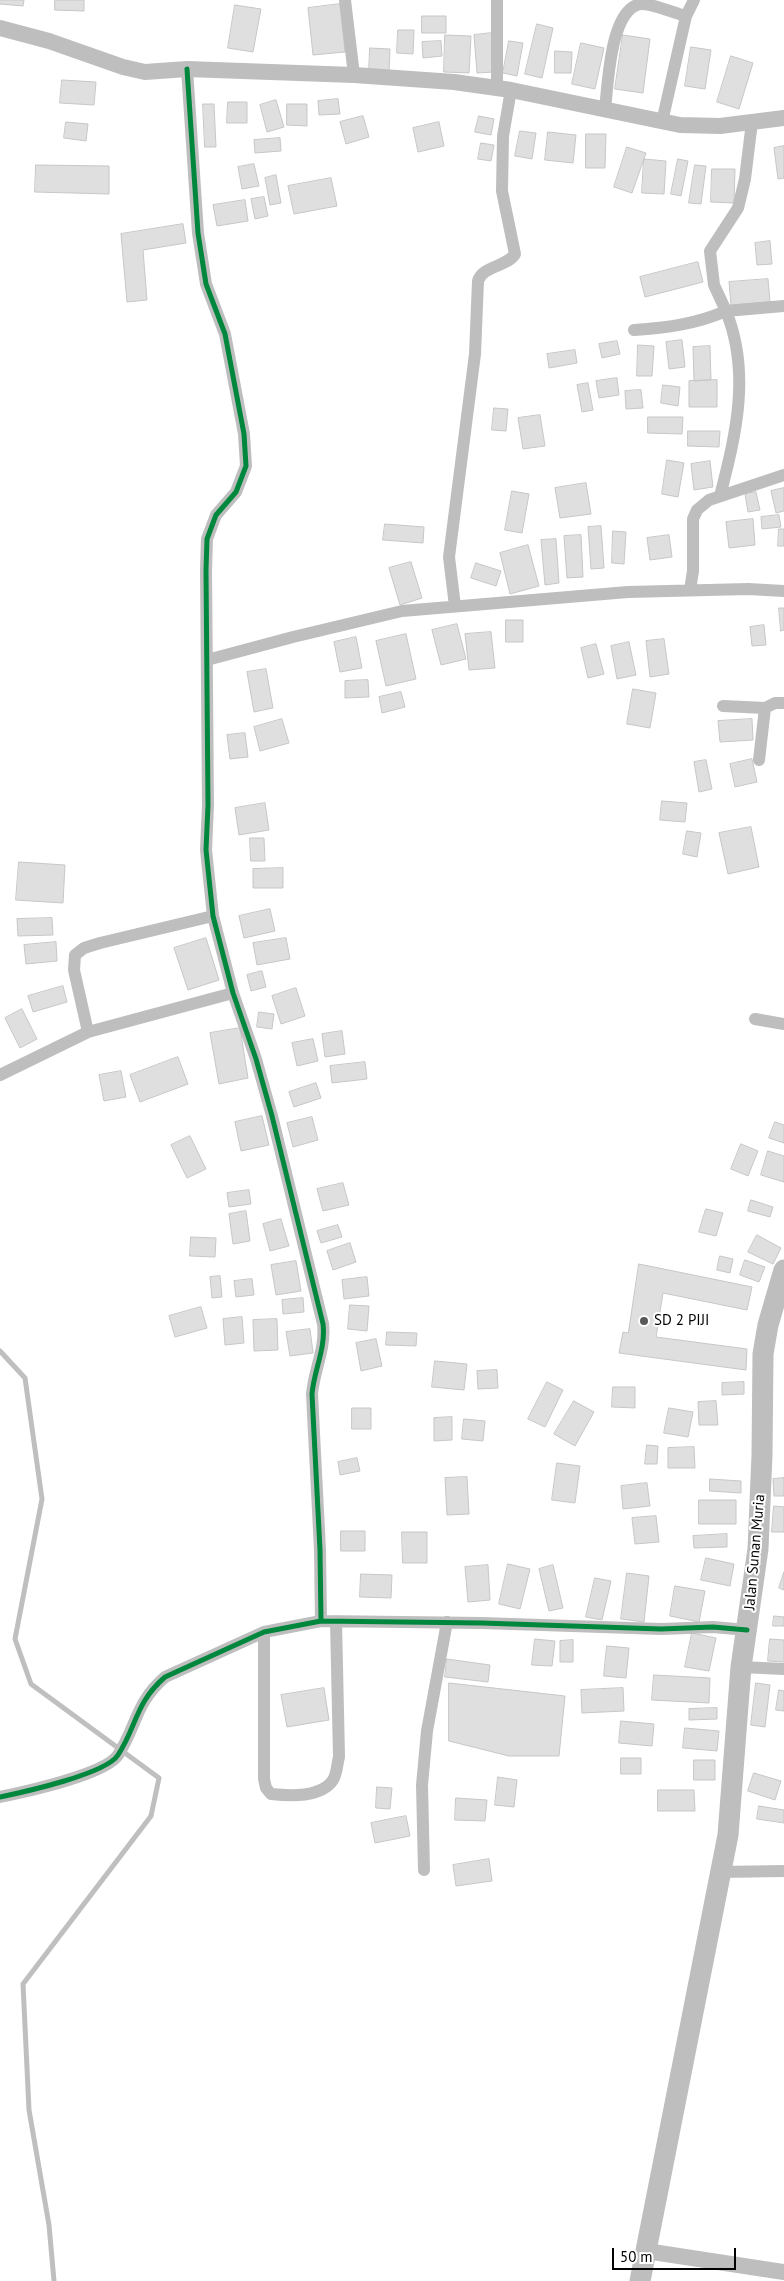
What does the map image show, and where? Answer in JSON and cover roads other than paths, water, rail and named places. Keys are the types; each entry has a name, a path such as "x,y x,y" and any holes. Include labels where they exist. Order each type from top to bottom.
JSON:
{"main road":[{"name":"Jalan Sunan Muria","path":"640,2281 728,1836 741,1667 758,1548 762,1456 763,1354 768,1324 784,1270"}],"street":[{"path":"345,0 354,75"},
{"path":"455,606 449,557 475,354 478,281 483,273 508,261 515,254 502,191 504,89 497,0"},
{"path":"662,122 686,16 694,0"},
{"path":"605,109 617,27 633,6 642,4 686,16"},
{"path":"0,28 49,42 124,68 145,72 187,70 354,75 454,82 504,89 662,122 705,126 784,118"},
{"path":"187,70 198,233 206,284 225,334 244,434 246,466 236,492 216,515 207,539 208,805 206,850 213,916 233,993 256,1059 272,1116 323,1324 324,1340 314,1378 312,1394 320,1550 321,1621"},
{"path":"720,496 736,432 740,392 736,334 714,285 710,251 738,208 745,179 752,122"},
{"path":"634,330 669,328 708,319 726,311 784,306"},
{"path":"690,590 693,571 693,519 697,510 702,504 720,496 784,476"},
{"path":"208,660 402,611 618,593 748,588 784,591"},
{"path":"723,706 765,708 775,703 784,703"},
{"path":"760,760 765,708"},
{"path":"88,1032 74,970 75,955 84,948 100,943 213,916"},
{"path":"0,1075 88,1032 233,993"},
{"path":"755,1019 784,1024"},
{"path":"0,1797 74,1777 104,1766 118,1756 143,1700 153,1687 165,1677 264,1632 321,1621 447,1622 661,1628 712,1627 747,1630"},
{"path":"264,1632 264,1779 266,1788 271,1794 284,1796 310,1793 326,1788 335,1778 339,1757 336,1621"},
{"path":"424,1870 422,1785 427,1731 447,1622"},
{"path":"741,1667 784,1669"},
{"path":"720,1872 784,1871"},
{"path":"646,2251 784,2272"}],"waterway":[{"path":"0,1351 25,1378 42,1499 15,1639 31,1684 159,1778 151,1816 23,1984 29,2110 49,2225 54,2281"}],"place":[{"name":"SD 2 PIJI","path":"644,1321"}]}
